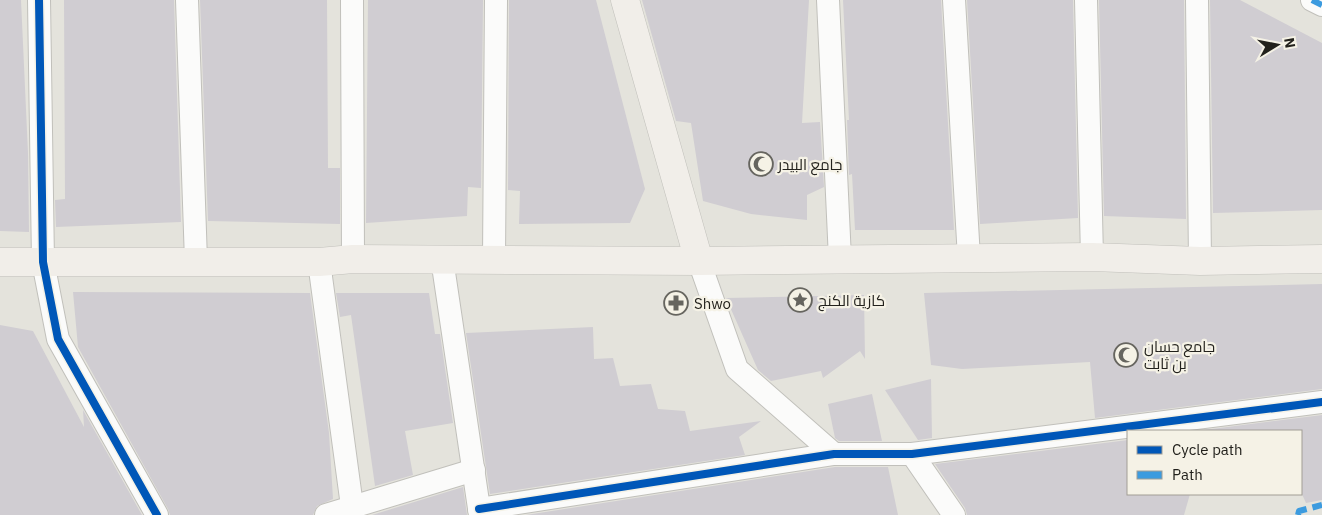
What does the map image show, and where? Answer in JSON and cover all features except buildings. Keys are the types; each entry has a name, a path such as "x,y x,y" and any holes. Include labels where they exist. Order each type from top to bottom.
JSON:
{"main road":[{"path":"625,0 699,261"},
{"path":"0,262 320,262 353,259 699,261 1092,257 1200,261 1322,259"}],"street":[{"path":"38,0 43,262 58,340 157,515"},
{"path":"187,0 196,261"},
{"path":"352,0 353,259"},
{"path":"494,259 496,0"},
{"path":"828,0 840,259"},
{"path":"954,0 969,258"},
{"path":"1086,0 1092,257"},
{"path":"1197,0 1200,261"},
{"path":"1312,0 1322,5"},
{"path":"442,259 479,512 834,454 912,454 1322,402"},
{"path":"699,261 737,369 834,454"},
{"path":"320,262 352,506"},
{"path":"912,454 954,515"},
{"path":"326,515 474,470"}],"marked path":[{"path":"1312,0 1322,5"},
{"path":"1298,515 1299,511 1322,505"}],"cycle path":[{"path":"39,0 43,262 58,339 157,515"},
{"path":"479,509 834,454 912,454 1322,402"}],"place":[{"name":"جامع البيدر","path":"761,164"},
{"name":"كازية الكنج","path":"800,300"},
{"name":"Shwo","path":"676,303"},
{"name":"جامع حسان بن ثابت","path":"1126,355"}]}
